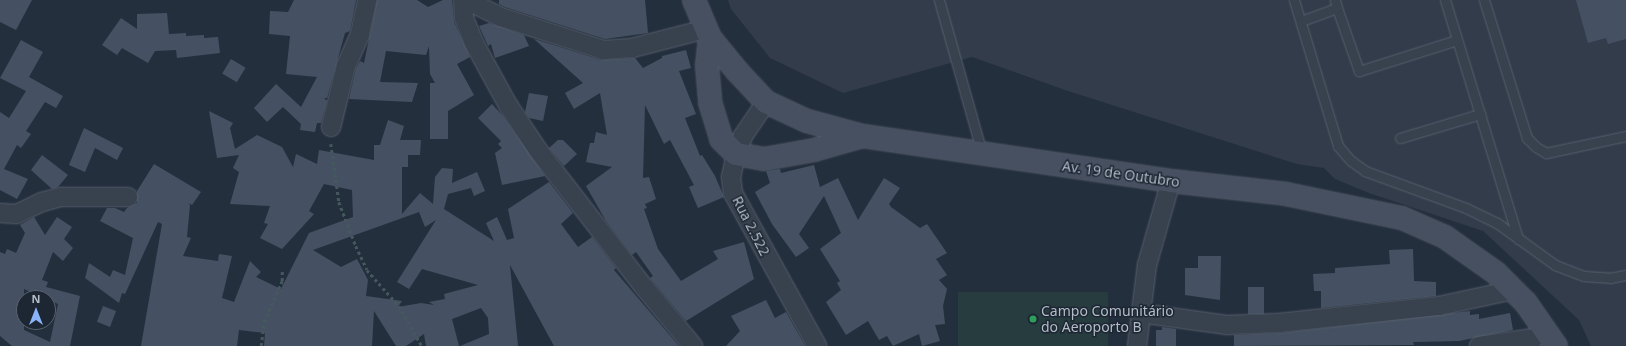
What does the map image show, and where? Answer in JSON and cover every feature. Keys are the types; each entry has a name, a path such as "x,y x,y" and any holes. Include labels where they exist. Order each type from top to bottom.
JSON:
{"street":[{"path":"331,127 346,66 360,34 367,0"},
{"path":"693,346 644,287 538,150 508,105 475,45 464,18 464,0 501,17 604,50 632,48 708,33 707,65 710,102 721,139 736,154 764,159 814,150 863,136"},
{"name":"Av. 19 de Outubro","path":"694,0 708,33 766,102 808,121 863,136 1171,181 1286,194 1402,218 1445,237 1470,252 1520,296 1556,346"},
{"name":"Rua 2.522","path":"766,102 743,136 736,154 731,177 734,193 817,346"},
{"path":"1137,346 1147,264 1171,181"},
{"path":"0,214 17,214 42,202 61,197 128,197"},
{"path":"1140,313 1226,325 1279,323 1520,296 1535,342 1479,346"}],"lane":[{"path":"939,0 983,154"},
{"path":"1294,0 1338,146 1350,160 1365,171 1466,208 1497,223 1555,265 1584,276 1610,278 1626,275"},
{"path":"1445,0 1518,239"},
{"path":"1484,0 1527,138 1536,147 1546,153 1626,136"},
{"path":"1301,21 1336,4 1359,71 1457,40"},
{"path":"1400,138 1480,114"}],"path":[{"path":"331,127 331,142 339,202 356,246 367,270 399,306 422,346"},
{"path":"261,346 264,322 282,281 282,272"}],"shaded area":[{"path":"728,0 1626,0 1626,346 1591,346 1579,320 1483,231 1369,193 1335,179 1324,168 1297,164 1065,90 972,57 843,93 770,58 731,9"}],"green space":[{"name":"Campo Comunitário do Aeroporto B","path":"958,292 1108,292 1108,346 958,346"}],"building":[{"path":"0,0 32,0 16,30 0,22"},
{"path":"294,0 356,0 350,31 345,33 327,98 324,98 327,101 321,123 317,123 315,132 300,130 301,124 283,107 267,122 254,108 276,84 301,107 317,77 286,74 290,36 269,34 270,11 288,12"},
{"path":"377,0 417,0 428,7 443,0 452,0 454,22 470,57 457,64 474,95 448,111 448,139 430,139 430,83 435,83 430,74 429,46 426,55 386,51 380,82 418,83 412,102 349,99 356,69 360,61 364,63"},
{"path":"499,0 645,0 648,33 605,39 505,7 499,4"},
{"path":"1576,0 1626,0 1626,39 1608,44 1606,38 1588,43"},
{"path":"167,13 169,34 186,33 186,36 204,35 204,38 218,37 220,53 177,58 176,50 155,51 148,63 122,48 117,55 102,45 121,18 137,29 137,14"},
{"path":"489,23 524,35 529,46 495,58 491,44 488,46 479,26"},
{"path":"534,39 601,60 635,58 643,68 662,58 662,56 686,50 691,68 679,71 696,114 685,118 700,156 702,155 715,176 724,197 698,208 689,187 694,185 670,140 664,144 645,105 643,178 649,177 656,199 645,204 647,208 644,209 658,249 681,281 718,259 713,251 744,242 754,279 686,321 650,278 653,276 636,252 632,255 606,221 586,186 612,167 586,162 590,143 594,143 596,132 607,135 600,93 574,109 565,93 583,83"},
{"path":"21,40 43,52 29,77 63,96 56,108 45,102 26,131 31,134 21,148 17,145 4,169 28,179 17,199 0,190 0,112 9,118 26,91 0,78"},
{"path":"231,59 246,68 237,82 222,74"},
{"path":"529,93 548,96 543,121 529,118 525,112"},
{"path":"492,104 503,116 545,176 502,185 495,153 502,148 498,144 501,141 478,118"},
{"path":"209,111 233,123 230,128 235,149 257,135 282,147 293,167 296,154 317,164 319,150 374,160 374,145 380,145 388,120 404,126 400,140 421,140 420,155 408,155 408,167 402,167 402,214 420,193 433,204 435,177 442,168 453,169 452,183 477,172 485,191 474,196 471,188 448,194 444,209 494,241 486,223 497,217 507,240 514,238 508,209 549,182 573,213 561,224 578,247 592,237 616,268 614,270 679,346 554,346 510,265 518,346 460,346 489,334 488,318 481,308 452,319 459,346 426,346 424,334 406,346 396,346 374,311 372,346 264,346 265,333 239,330 237,346 141,346 162,224 158,222 125,294 122,293 119,303 85,278 89,263 110,277 113,270 125,275 133,238 100,221 107,208 115,208 124,212 127,208 137,203 137,191 154,164 201,192 192,205 188,203 190,205 187,237 191,238 183,256 218,261 219,254 232,256 222,298 234,302 250,261 261,272 256,277 281,289 309,233 353,217 352,190 324,184 309,211 314,214 282,249 260,238 268,224 264,223 270,206 230,204 239,172 233,168 239,155 217,158","holes":["419,212 425,227 436,220 397,282 409,289 422,269 478,285 444,294 445,299 429,302 434,305 421,303 398,307 402,301 366,296 368,280 357,259 341,267 313,250"]},
{"path":"84,128 123,148 117,160 95,148 85,172 69,165"},
{"path":"558,140 563,140 577,154 564,166 549,148"},
{"path":"42,155 68,175 58,187 52,189 31,170"},
{"path":"814,165 820,187 838,178 858,220 884,178 900,188 889,204 891,207 920,228 927,224 947,253 936,259 947,275 939,280 947,289 943,306 945,324 935,325 940,341 922,346 919,334 893,346 887,336 879,340 868,321 846,335 826,302 841,290 837,283 840,281 820,249 841,233 824,196 799,234 809,248 796,257 772,224 755,192 770,183 766,171 780,169 781,173"},
{"path":"34,217 45,235 57,217 72,227 64,239 73,248 63,261 53,252 42,280 48,282 46,287 80,296 70,346 12,346 0,336 0,252 5,254 7,249 16,253 25,233 20,225"},
{"path":"1413,249 1414,281 1436,282 1436,296 1321,308 1321,291 1314,291 1313,274 1335,273 1335,268 1390,264 1389,250"},
{"path":"1198,256 1221,256 1220,300 1185,295 1185,268 1198,268"},
{"path":"1248,287 1264,287 1264,314 1248,314"},
{"path":"766,300 775,318 786,312 805,346 726,346 740,331 731,316"},
{"path":"103,306 116,311 110,327 97,322"},
{"path":"1470,311 1470,315 1479,314 1479,319 1510,313 1513,330 1459,341 1413,342 1414,345 1234,346 1234,335 1280,333"},
{"path":"1162,327 1176,329 1176,346 1156,346 1156,330 1162,330"}],"place":[{"name":"Campo Comunitário do Aeroporto B","path":"1033,319"}]}
